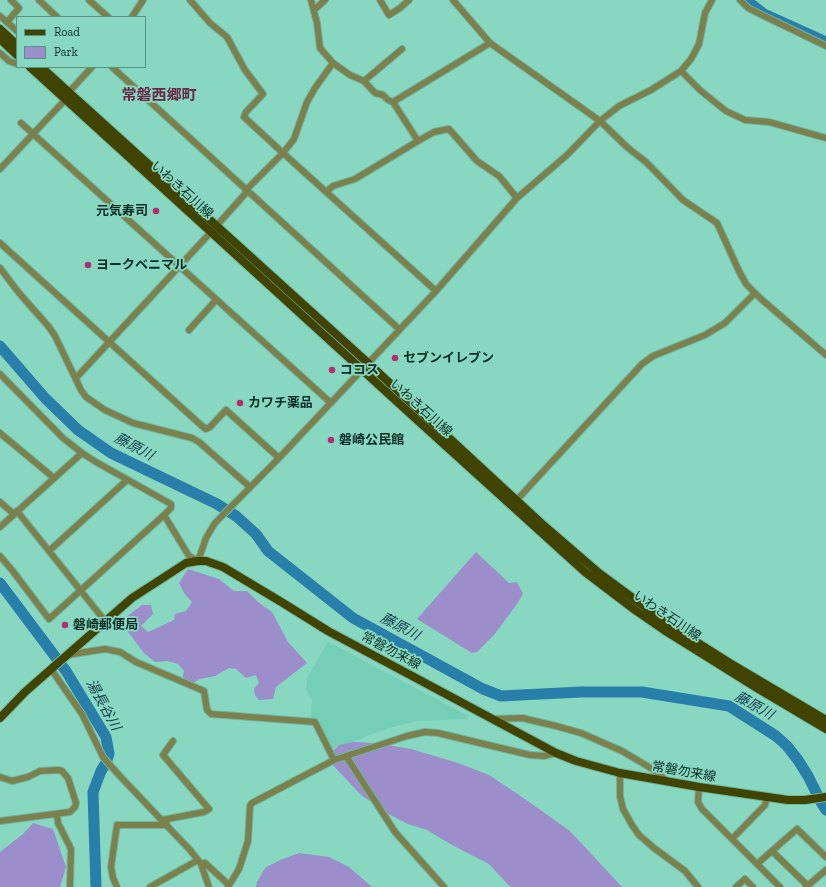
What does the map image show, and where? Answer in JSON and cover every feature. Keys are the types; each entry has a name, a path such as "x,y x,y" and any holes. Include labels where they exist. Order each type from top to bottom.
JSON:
{"main road":[{"path":"0,29 16,44"},
{"path":"0,39 16,54"},
{"name":"いわき石川線","path":"30,68 66,96 213,229 362,370 514,503 599,573 646,609 728,662 826,720"},
{"name":"いわき石川線","path":"42,68 66,96"},
{"name":"いわき石川線","path":"213,229 368,363 585,572 664,630 826,729"},
{"name":"常磐勿来線","path":"1,716 25,692 132,598 181,565 198,561 206,561 223,567 328,631 556,753 595,767 620,773 699,787 788,800 806,800 826,797"}],"street":[{"path":"7,22 19,8 11,0"},
{"path":"40,0 56,16"},
{"path":"89,0 107,16"},
{"path":"190,0 210,23 227,37 245,70 263,94 245,114 326,192 436,292"},
{"path":"311,0 317,23 320,48 333,63 350,75 364,81 375,93 383,95 388,100 393,102 418,141"},
{"path":"314,10 325,0"},
{"path":"380,0 389,15 409,0"},
{"path":"453,0 490,42 600,121 651,167 683,200 717,222 746,284 826,355"},
{"path":"164,515 189,556 198,561 206,538 215,523 436,292 517,198 567,155 600,121 619,106 651,90 681,71 691,59 699,44 705,13 712,0"},
{"path":"740,0 748,8 826,46"},
{"path":"133,16 141,1"},
{"path":"0,16 16,30"},
{"path":"393,102 490,42"},
{"path":"364,81 402,49"},
{"path":"0,53 9,61 16,64"},
{"path":"76,378 294,139 307,102 333,63"},
{"path":"0,169 91,68"},
{"path":"113,68 399,329"},
{"path":"681,71 701,91 726,111 745,120 769,122 826,138"},
{"path":"21,123 330,403"},
{"path":"326,192 333,186 355,178 434,132 449,129 477,161 499,176 517,198"},
{"path":"0,243 202,426 206,429 210,427 226,410 278,458"},
{"path":"0,268 19,293 49,327 86,397 112,414 133,424 192,438 199,442 250,487"},
{"path":"514,503 642,364 653,356 705,335 725,323 755,292"},
{"path":"188,330 216,300"},
{"path":"0,374 63,438 82,453 171,504 171,508 164,515 49,619 0,556"},
{"path":"0,433 54,478"},
{"path":"0,527 82,453"},
{"path":"49,551 127,480"},
{"path":"0,502 16,512 105,621"},
{"path":"65,657 105,649 120,652 136,662 204,691 207,710 211,714 315,722 334,760"},
{"path":"54,667 82,714 104,757 199,862 209,887"},
{"path":"491,719 522,718 581,733 622,751 654,770 667,781"},
{"path":"150,887 199,862 205,863 228,886 239,869 248,841 250,806 252,803 334,760 346,756 407,736 425,732 438,733 530,754 544,756 556,753"},
{"path":"117,887 113,878 111,867 116,825 164,822 204,812 209,809 163,756 173,741"},
{"path":"346,756 395,832 444,887"},
{"path":"0,777 12,781 28,777 40,771 62,771 68,778 76,803 75,807 70,812 0,822"},
{"path":"620,773 620,796 623,809 632,825 639,835 685,872 698,887"},
{"path":"699,787 698,802 700,806 780,887"},
{"path":"732,839 765,805 767,796"},
{"path":"57,815 58,823 71,849 70,887"},
{"path":"757,864 797,829 826,857"},
{"path":"772,851 808,887 826,870"},
{"path":"736,887 745,879 753,887"}],"shaded area":[{"path":"328,642 469,716 467,719 418,721 389,728 332,749 319,723 311,722 312,699 306,690 307,678"}],"green space":[{"path":"476,552 509,583 517,582 523,594 494,635 477,652 472,653 417,619"},
{"path":"188,569 219,579 234,591 247,591 258,602 272,612 288,642 307,663 276,687 273,699 259,700 255,695 254,689 259,683 256,675 246,678 236,669 229,668 215,676 200,679 190,685 183,677 184,671 178,664 167,661 155,662 144,653 125,628 125,618 142,605 151,605 153,614 141,626 148,632 174,620 175,614 186,611 192,602 184,593 179,583"},
{"path":"353,742 375,743 411,749 458,763 489,775 570,831 622,887 510,887 489,864 427,830 408,824 390,815 361,795 329,761 330,754 339,745"},
{"path":"33,823 53,829 66,867 60,887 0,887 0,852 23,834"},
{"path":"299,853 329,857 349,867 372,887 256,887 257,882 265,868 280,860"}],"waterway":[{"path":"746,0 764,14 826,42"},
{"name":"藤原川","path":"0,346 45,398 78,430 111,453 217,504 236,516 256,534 268,551 353,618 483,689 501,696 581,692 642,692 729,706 776,736 787,746 808,776 826,810"},
{"name":"湯長谷川","path":"0,583 66,671 106,737 109,754 93,792 96,887"}],"place":[{"name":"元気寿司","path":"156,211"},
{"name":"ヨークベニマル","path":"88,265"},
{"name":"セブンイレブン","path":"395,358"},
{"name":"ココス","path":"332,370"},
{"name":"カワチ薬品","path":"240,403"},
{"name":"磐崎公民館","path":"331,440"},
{"name":"磐崎郵便局","path":"65,625"}],"district":[{"name":"常磐西郷町","path":"159,96"}]}
